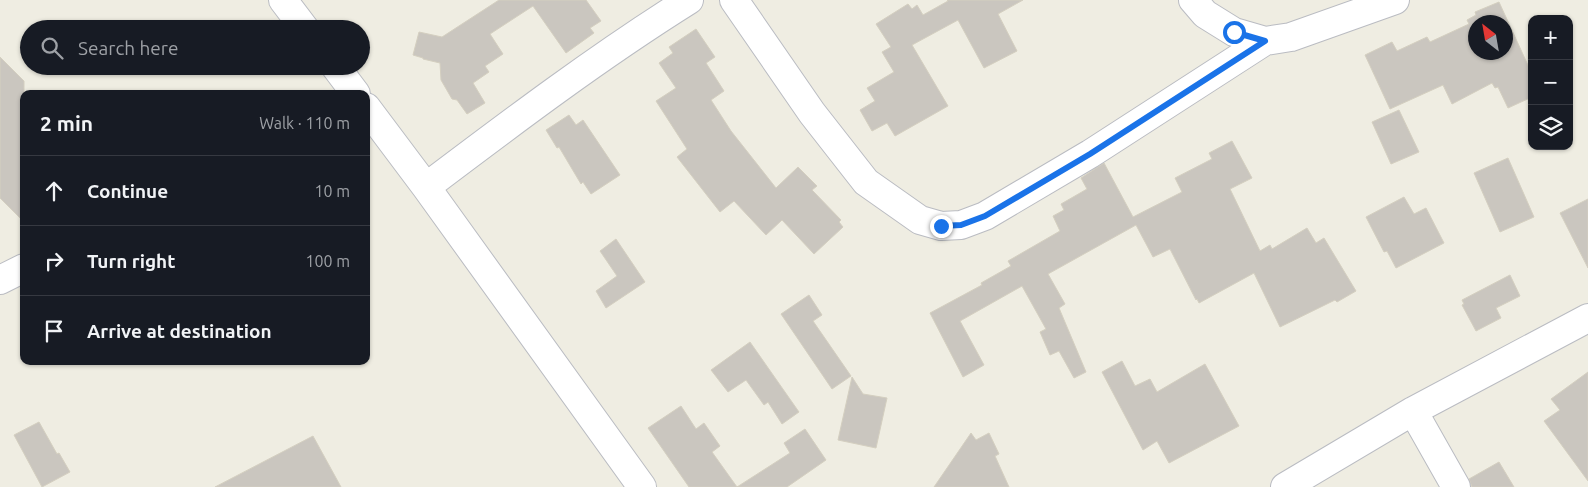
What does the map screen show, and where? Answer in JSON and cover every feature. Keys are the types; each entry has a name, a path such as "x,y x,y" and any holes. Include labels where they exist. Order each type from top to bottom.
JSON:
{"street":[{"path":"283,0 298,20"},
{"path":"426,187 519,116 633,35 690,0"},
{"path":"734,0 812,113 866,182 920,220 941,226 961,225 985,216 1090,154 1265,41 1292,37 1395,0"},
{"path":"1192,0 1205,14 1234,32 1265,41"},
{"path":"341,75 352,90"},
{"path":"370,114 426,187 642,487"},
{"path":"0,280 20,270"},
{"path":"1285,487 1413,411 1588,318"},
{"path":"1413,411 1456,487"}],"building":[{"path":"499,0 586,0 601,21 590,28 594,33 566,53 533,6 490,34 503,54 485,66 489,72 473,83 485,103 467,114 457,100 452,99 441,80 440,63 413,55 419,32 442,37"},
{"path":"947,0 1023,0 998,14 1017,51 984,68 958,20 912,45 948,106 895,136 887,123 872,131 860,110 875,101 867,88 894,72 882,52 891,47 876,24 908,4 912,9 917,5 923,15"},
{"path":"1499,2 1505,15 1476,15 1475,12"},
{"path":"1468,24 1468,60 1513,60 1513,33 1528,65 1528,99 1508,108 1498,87 1495,88 1492,83 1452,104 1443,85 1390,109 1365,55 1392,42 1397,51 1427,37 1430,42"},
{"path":"696,29 715,57 706,63 724,91 711,100 731,131 776,188 798,167 817,186 812,190 841,220 839,222 843,227 814,254 782,220 766,235 734,201 720,212 677,157 687,149 656,101 676,88 659,63 673,53 669,47"},
{"path":"0,57 24,81 24,90 20,90 20,218 0,198"},
{"path":"1399,110 1419,152 1391,164 1372,122"},
{"path":"569,115 576,125 583,120 620,175 591,194 583,182 581,184 559,147 557,148 546,130"},
{"path":"1232,141 1252,178 1230,189 1260,251 1270,245 1272,249 1307,228 1316,243 1324,238 1356,291 1337,302 1335,300 1280,327 1254,273 1199,303 1170,249 1153,257 1136,225 1048,274 1065,304 1059,308 1086,372 1074,378 1059,351 1050,355 1040,332 1046,329 1022,286 960,321 984,365 963,377 930,313 982,285 981,283 1011,266 1008,261 1060,231 1053,216 1064,210 1061,204 1087,189 1081,178 1104,163 1133,217 1182,192 1175,178 1212,159 1209,153"},
{"path":"1508,158 1534,217 1500,232 1474,173"},
{"path":"1404,197 1414,214 1426,208 1444,243 1396,268 1387,251 1384,252 1366,217"},
{"path":"1588,199 1588,268 1560,213"},
{"path":"616,239 645,282 606,308 596,291 617,276 600,251"},
{"path":"1510,275 1520,296 1496,308 1501,318 1476,331 1462,305 1464,304 1462,300"},
{"path":"809,295 822,315 813,321 851,376 832,389 781,314"},
{"path":"750,342 799,412 782,424 768,402 764,405 746,380 728,392 711,370"},
{"path":"1122,361 1135,386 1150,379 1157,392 1205,364 1239,426 1169,463 1157,441 1143,450 1102,372"},
{"path":"1588,372 1588,481 1544,421 1560,410 1551,399"},
{"path":"852,377 863,394 887,398 876,448 838,440"},
{"path":"681,406 696,429 704,423 720,446 712,452 737,487 689,487 648,428"},
{"path":"39,422 57,454 59,453 70,472 42,487 14,435"},
{"path":"805,429 826,460 787,487 737,487 790,453 784,443"},
{"path":"971,433 976,440 989,433 999,454 995,456 1009,487 934,487"},
{"path":"313,436 341,487 215,487"},
{"path":"1499,462 1514,487 1472,487 1469,479"}],"route":[{"path":"941,226 961,225 985,216 1090,154 1265,41 1234,32"}]}
